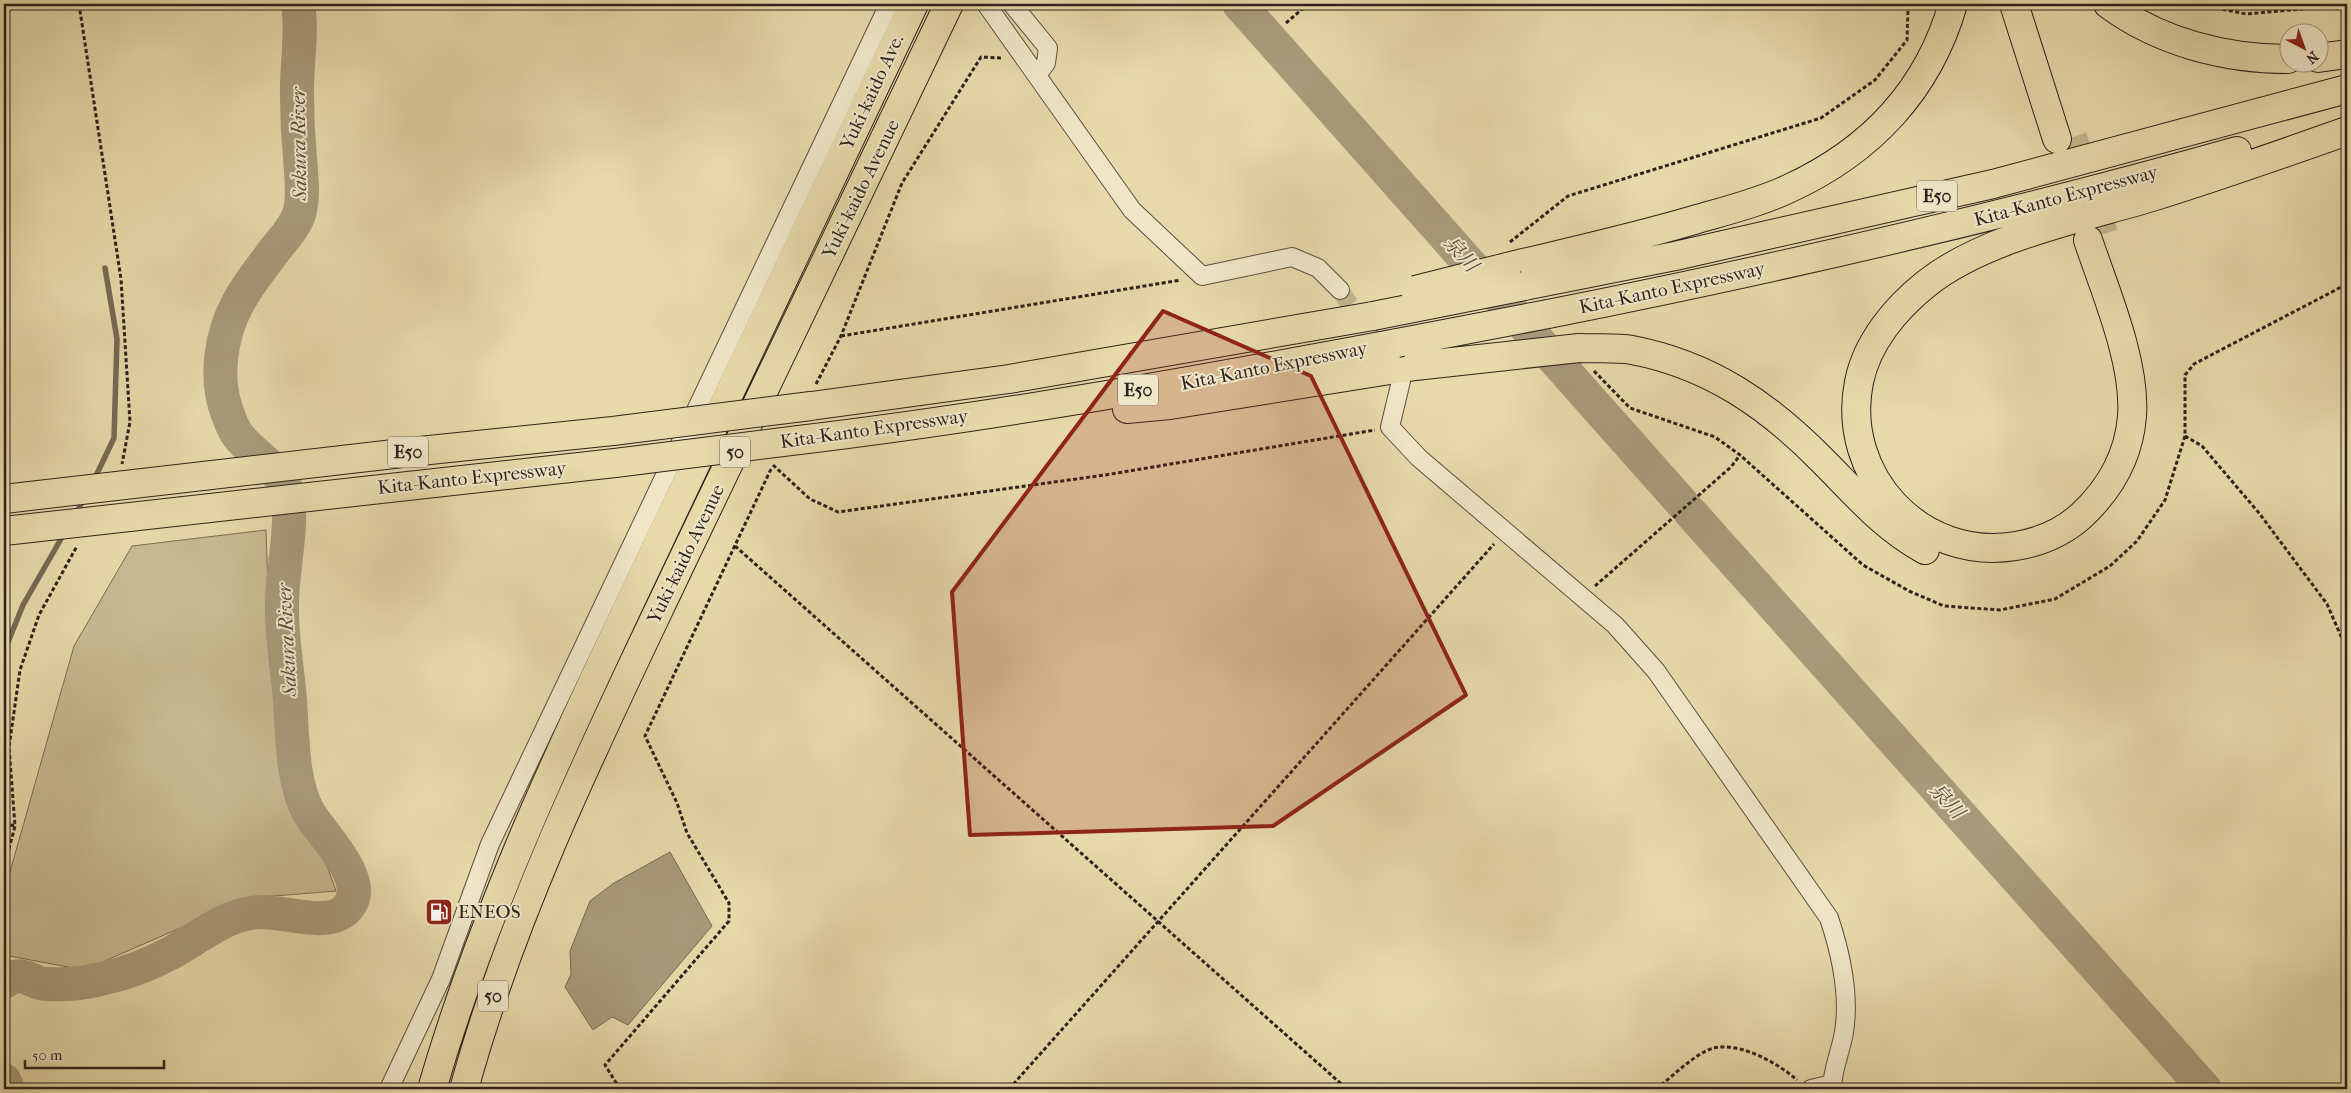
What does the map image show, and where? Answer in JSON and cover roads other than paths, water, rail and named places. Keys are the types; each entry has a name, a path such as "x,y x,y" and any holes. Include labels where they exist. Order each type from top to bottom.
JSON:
{"highway":[{"name":"Yuki-kaido Avenue","path":"432,1089 447,1035 499,892 559,752 914,4"},
{"name":"Yuki-kaido Avenue","path":"464,1089 476,1046 526,904 586,763 950,4"},
{"path":"1516,277 1664,228 1742,206 1786,190 1823,171 1870,138 1912,90 1932,60 1946,28 1953,4"},
{"path":"2014,4 2065,138 2031,4"},
{"path":"2108,4 2135,21 2188,45 2244,56 2278,58"},
{"path":"2328,57 2347,54"},
{"name":"Kita-Kanto Expressway","path":"4,499 401,453 613,431 1009,379 1137,356 1358,303 1516,277 1674,256 1993,184 2347,89"},
{"name":"Kita-Kanto Expressway","path":"4,531 615,463 799,440 878,430 1169,385 1694,285 1938,229 2189,164 2347,120"},
{"path":"878,430 1170,405 1579,348 1630,350 1660,357 1712,375 1755,401 1822,460 1862,503 1904,538 1946,560 1989,567 2011,566 2033,561 2078,542 2098,526 2128,488 2146,448 2149,406 2145,364 2096,237 2132,395 2132,416 2128,441 2119,468 2106,491 2072,524 2050,536 2028,544 2002,548 1979,548 1954,543 1932,534 1906,515 1880,487 1862,452 1858,430 1859,382 1865,363 1876,340 1890,318 1908,300 1946,270 2008,240 2194,184 2347,131"}],"street":[{"path":"389,1089 441,979 490,844 889,4"},
{"path":"986,4 1132,210 1202,276 1292,257 1318,268 1358,303"},
{"path":"1012,4 1048,48 1046,63 1037,74"},
{"path":"1408,373 1390,427 1419,458 1504,533 1583,596 1615,625 1656,671 1829,918 1840,951 1844,992 1844,1031 1832,1086 1806,1087"}],"waterway":[{"name":"Sakura River","path":"4,982 17,976 41,983 54,984 81,983 110,977 136,969 161,958 236,917 260,912 308,918 331,917 341,913 349,906 354,895 349,871 309,813 298,785 295,769 282,624 283,589 289,529 286,488 271,467 242,441 235,431 223,397 220,370 227,329 237,305 257,273 291,229 300,211 302,191 297,112 300,27 298,4"},
{"name":"泉川","path":"1239,4 1682,503"},
{"path":"94,480 114,438 117,339 105,268"},
{"path":"75,515 85,497"},
{"name":"泉川","path":"1690,512 2205,1089"},
{"path":"4,652 23,605 65,532"},
{"name":"Sakura River","path":"4,1080 8,1089"}],"tunnel":[{"path":"2073,137 2104,234"},
{"path":"1340,290 1383,354"}],"place":[{"name":"ENEOS","path":"439,912"}]}
